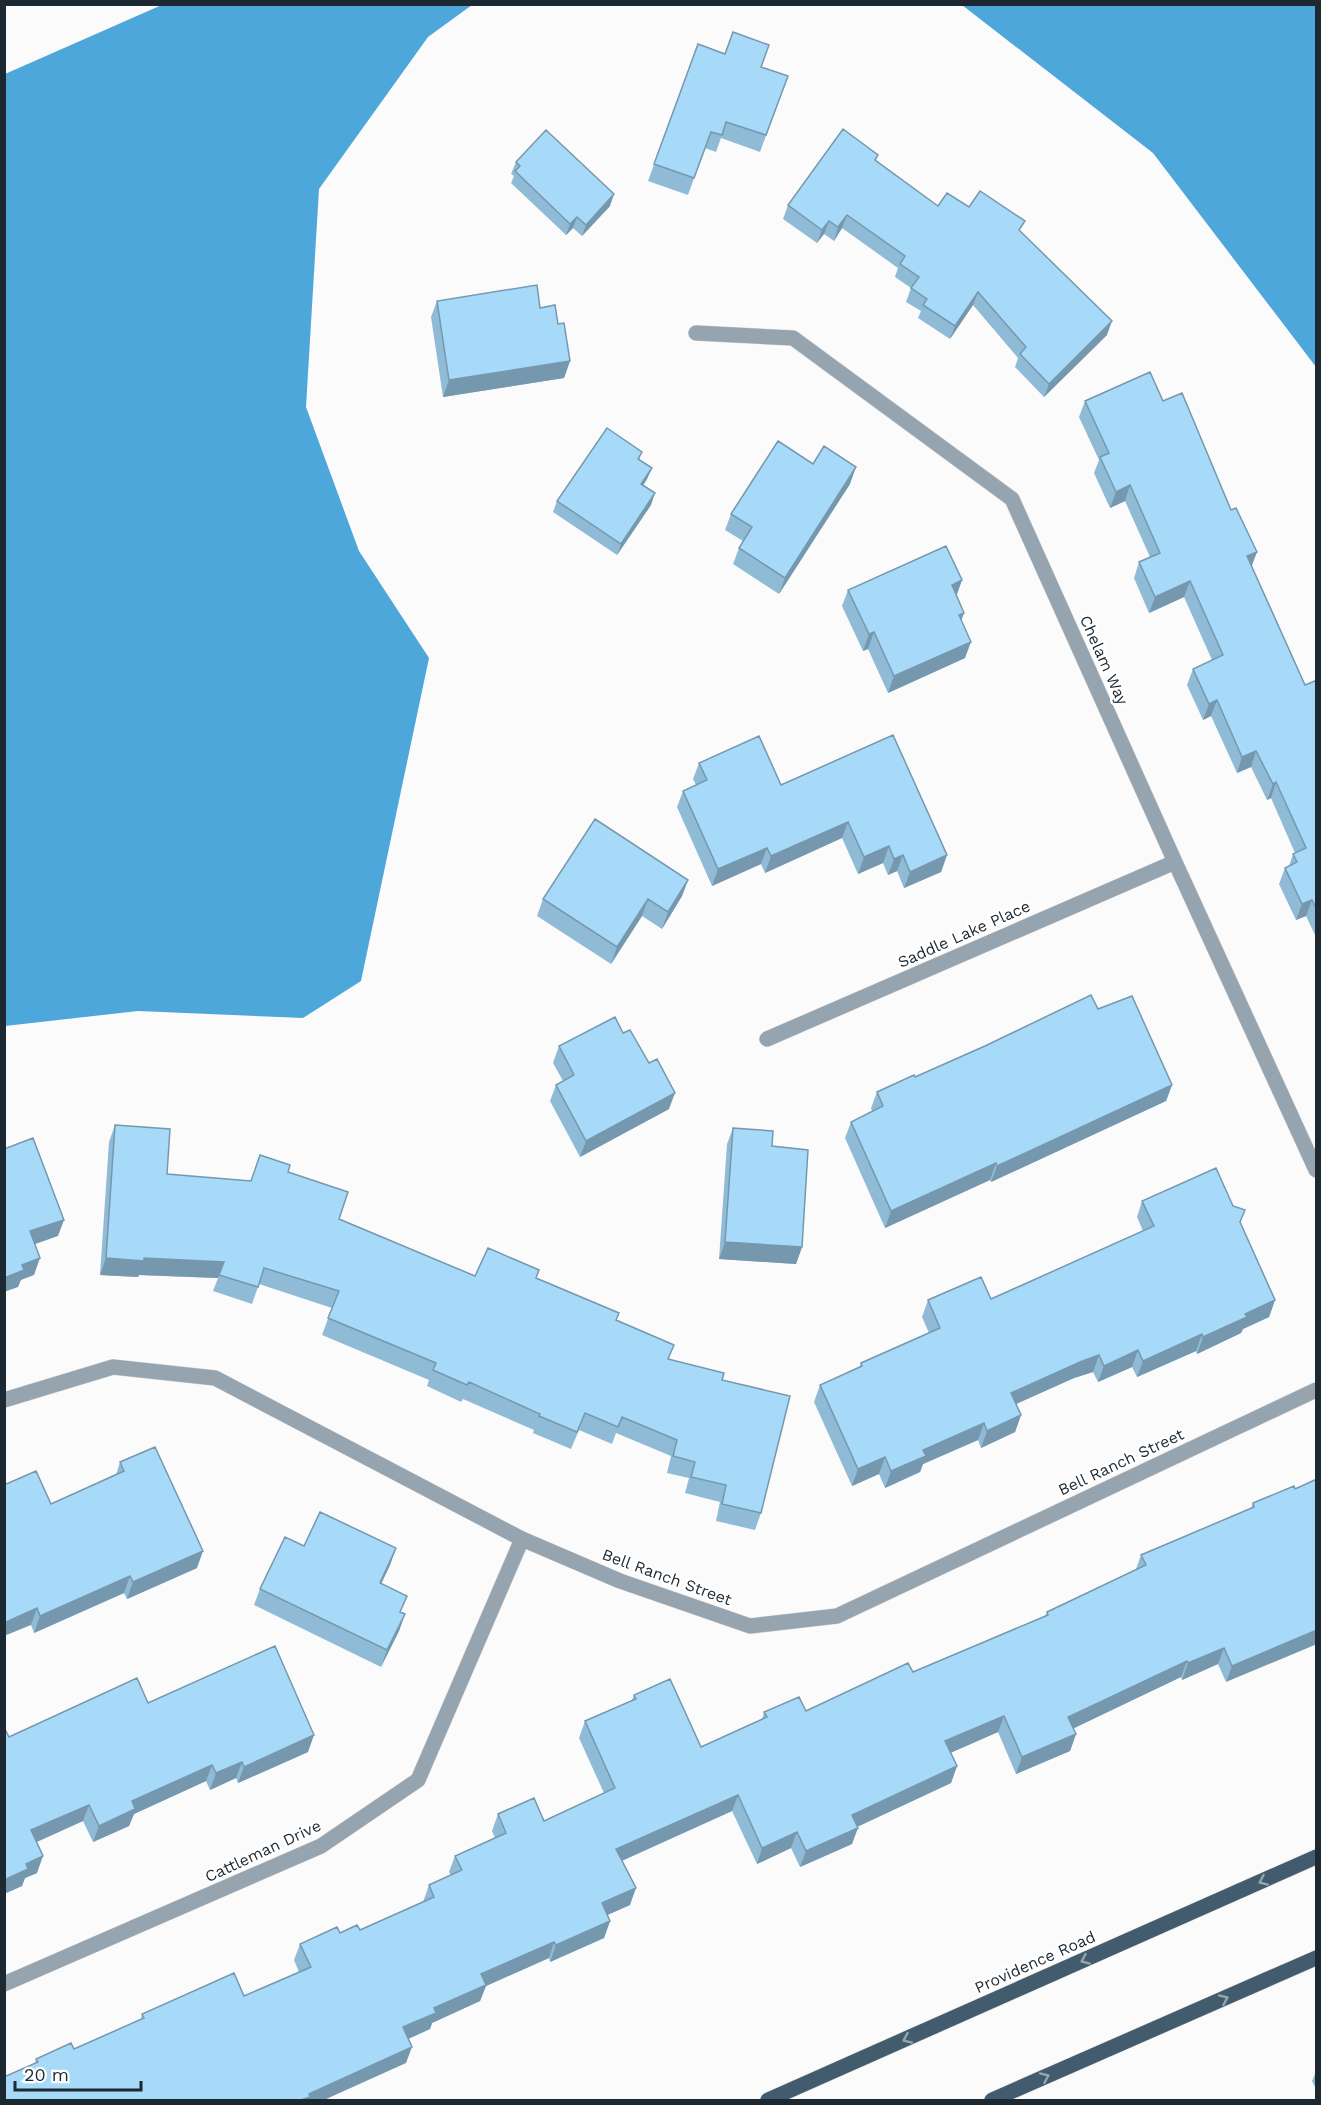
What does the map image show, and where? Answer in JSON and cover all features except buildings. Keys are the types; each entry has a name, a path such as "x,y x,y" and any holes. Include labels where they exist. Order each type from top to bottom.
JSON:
{"main road":[{"name":"Providence Road","path":"768,2100 1317,1857"},
{"path":"992,2100 1317,1958"}],"street":[{"name":"Chelam Way","path":"696,333 793,338 1012,500 1317,1170"},
{"name":"Saddle Lake Place","path":"767,1039 1175,862"},
{"name":"Bell Ranch Street","path":"4,1400 112,1367 215,1378 522,1539 620,1581 750,1626 837,1616 1317,1390"},
{"name":"Cattleman Drive","path":"4,1984 321,1846 418,1780 522,1539"}],"water":[{"path":"164,4 472,5 428,37 319,189 306,407 359,551 429,658 361,981 303,1018 138,1011 5,1026 5,74"},
{"path":"962,5 1316,5 1316,367 1153,153"}]}
